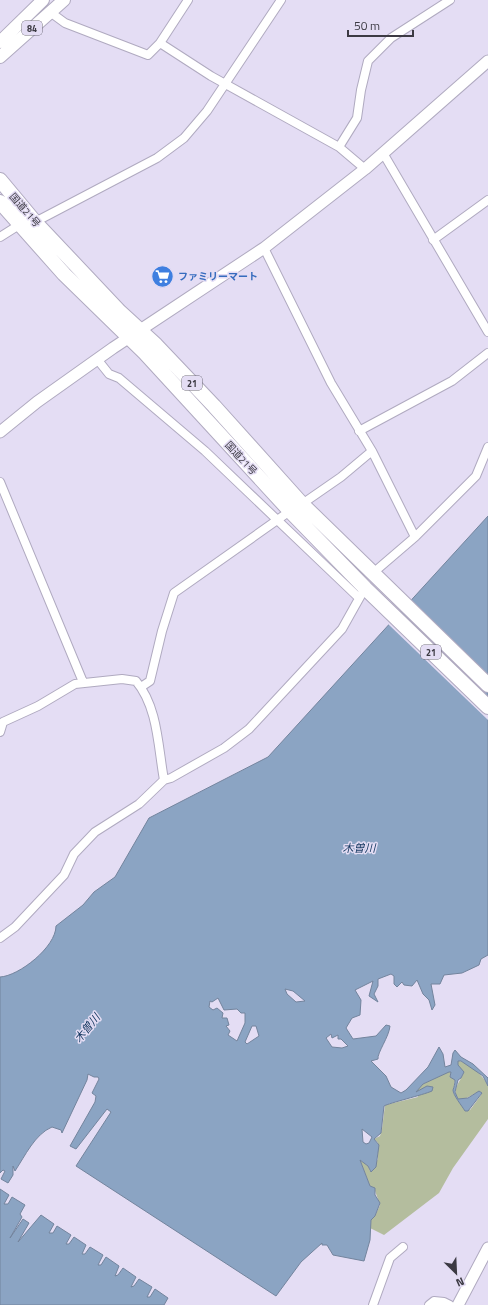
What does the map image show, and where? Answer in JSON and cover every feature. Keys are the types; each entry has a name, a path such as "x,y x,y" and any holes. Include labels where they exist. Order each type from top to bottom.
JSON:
{"highway":[{"name":"国道21号","path":"0,180 35,222 120,312 135,334"},
{"name":"国道21号","path":"0,202 64,274 135,334 214,406 366,594 488,707"},
{"name":"国道21号","path":"296,508 373,573 488,684"}],"main road":[{"name":"84","path":"0,42 43,0"},
{"name":"84","path":"0,58 64,0"}],"street":[{"path":"50,12 65,23 148,55 160,43 188,0"},
{"path":"35,222 157,158 184,138 207,111 281,0"},
{"path":"339,147 357,118 361,90 368,61 391,38 450,0"},
{"path":"160,43 226,83 339,147 365,169"},
{"path":"0,432 97,359 188,297 264,248 365,169 488,61"},
{"path":"383,153 488,332"},
{"path":"433,240 488,200"},
{"path":"0,237 20,225"},
{"path":"264,248 331,383 372,451 415,537"},
{"path":"359,431 452,381 488,353"},
{"path":"0,938 15,927 64,874 74,854 95,832 139,804 164,780 171,778 224,748 249,729 342,629 366,594 278,520 205,451 140,398 119,378 105,371 97,359"},
{"path":"373,573 415,537 476,476 488,447"},
{"path":"141,687 150,681 162,631 174,593 186,583 341,477 372,451"},
{"path":"0,482 83,682"},
{"path":"0,732 3,722 38,706 75,684 122,679 136,681 141,687 152,712 164,780"},
{"path":"373,1305 390,1258 403,1246"},
{"path":"458,1305 488,1248"},
{"path":"429,1305 434,1301 444,1302 450,1305"}],"green space":[{"path":"458,1061 471,1067 480,1074 486,1082 488,1086 488,1119 453,1168 439,1193 384,1235 370,1228 371,1220 375,1216 380,1205 374,1188 370,1186 360,1160 368,1166 370,1171 378,1159 378,1143 374,1139 380,1136 385,1105 418,1097 416,1091 423,1084 447,1072 451,1072 450,1076 455,1080 453,1092 457,1099 470,1110 481,1095 481,1092 475,1093 464,1099 458,1099 456,1089 463,1074 457,1063"}],"water":[{"name":"木曽川","path":"488,516 488,955 481,959 479,965 462,973 444,975 440,984 431,984 435,1005 432,1010 429,1000 423,994 417,980 412,986 404,985 402,982 397,987 394,984 394,976 391,974 378,979 378,986 374,994 378,1002 369,996 373,981 355,990 361,1000 360,1015 352,1018 346,1028 353,1039 376,1036 386,1025 390,1026 378,1059 371,1061 386,1076 391,1087 401,1093 406,1090 428,1067 439,1047 443,1054 445,1067 451,1065 455,1050 461,1057 473,1064 488,1078 488,1086 483,1076 461,1061 458,1061 458,1065 464,1072 458,1080 455,1092 458,1099 468,1098 479,1091 482,1093 468,1111 465,1111 454,1095 453,1090 455,1080 450,1077 451,1072 423,1084 416,1092 427,1086 433,1087 432,1091 384,1106 381,1133 374,1139 379,1145 376,1167 371,1172 368,1166 360,1160 370,1186 375,1188 375,1195 380,1203 375,1216 371,1220 370,1240 364,1261 333,1255 327,1245 322,1245 322,1243 301,1262 276,1296 76,1166 111,1112 107,1109 76,1149 70,1146 95,1102 96,1096 92,1093 99,1079 98,1077 88,1074 87,1080 62,1133 61,1130 52,1127 40,1135 35,1140 15,1171 13,1166 13,1175 8,1183 1,1179 5,1171 3,1170 0,1173 0,977 17,972 35,959 50,943 56,926 83,905 94,892 115,877 149,818 268,757","holes":["285,989 293,991 305,1001 296,1002 287,994","218,998 224,1010 237,1009 241,1013 245,1013 245,1023 237,1041 228,1035 230,1031 226,1026 229,1025 227,1018 222,1018 223,1013 217,1008 213,1010 209,1007 210,1001 212,1002","252,1026 256,1026 259,1036 247,1044 245,1042","331,1034 332,1038 338,1035 338,1039 341,1039 348,1046 342,1048 332,1047 326,1038","362,1129 372,1137 369,1143 366,1144 363,1142"]},
{"path":"0,1189 9,1195 4,1204 8,1204 12,1197 25,1205 20,1214 22,1217 10,1238 23,1219 29,1223 18,1242 41,1215 54,1224 49,1233 53,1233 57,1226 71,1235 66,1244 69,1244 74,1237 86,1245 82,1254 85,1254 90,1247 103,1255 98,1265 101,1265 106,1257 119,1266 115,1276 118,1275 123,1268 136,1277 131,1287 134,1286 139,1279 152,1287 147,1297 150,1297 155,1289 168,1298 164,1305 0,1305"}],"pier":[{"path":"398,612 488,698 488,720 387,623"}],"place":[{"name":"ファミリーマート","path":"162,276"}]}
